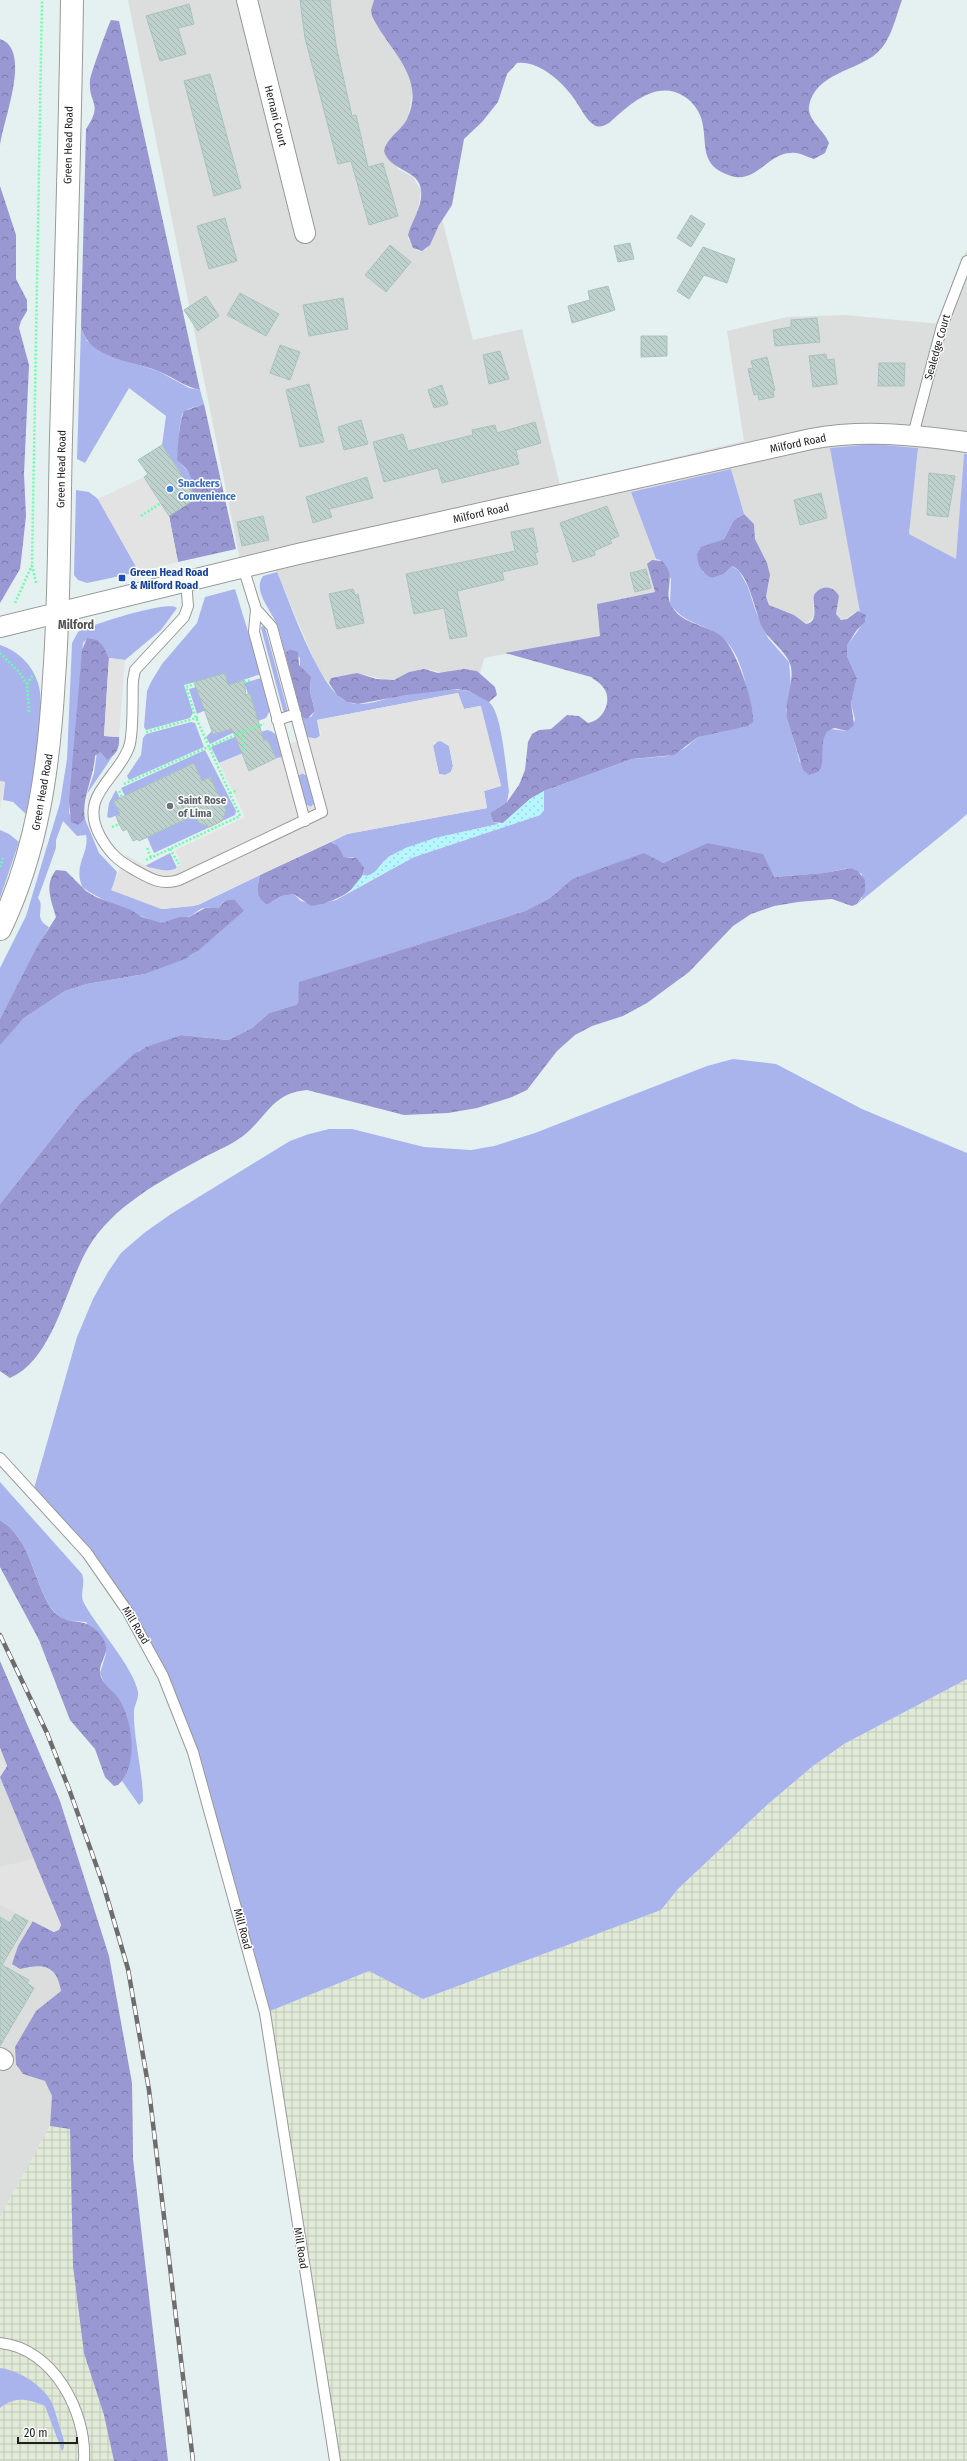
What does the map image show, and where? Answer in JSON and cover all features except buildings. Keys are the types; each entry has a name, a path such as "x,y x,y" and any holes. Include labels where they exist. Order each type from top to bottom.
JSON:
{"street":[{"name":"Green Head Road","path":"0,929 10,909 30,850 40,809 49,754 59,612 72,0"},
{"name":"Hernani Court","path":"247,0 305,233"},
{"name":"Milford Road","path":"2,626 243,567 811,440 858,433 913,435 967,442"}],"lane":[{"name":"Sealedge Court","path":"913,435 944,319 967,261"},
{"path":"243,567 256,610 254,632 305,821"},
{"path":"186,581 188,606 184,617 138,667 134,674 130,736 127,752 94,802 94,822 111,855 152,879 167,883 179,880 322,812 272,626 256,610"},
{"path":"277,720 296,714"},
{"name":"Mill Road","path":"0,1458 88,1553 128,1612 164,1676 193,1752 264,2013 335,2461"},
{"path":"0,2343 15,2344 36,2357 57,2377 72,2401 82,2427 84,2461"}],"path":[{"path":"37,587 32,565 42,0"},
{"path":"141,516 161,503"},
{"path":"2,626 32,565"},
{"path":"0,653 19,672 27,684 28,718"},
{"path":"27,684 36,671"},
{"path":"139,858 145,861 240,816 196,718 186,687 195,684"},
{"path":"130,736 200,717"},
{"path":"118,787 242,732 277,720"},
{"path":"242,732 244,750"},
{"path":"230,794 238,790"},
{"path":"112,827 115,834"},
{"path":"147,848 151,858"},
{"path":"0,867 4,855"}],"shaded area":[{"path":"128,0 374,0 371,10 372,16 399,55 412,81 413,89 408,117 403,126 388,141 398,169 413,177 421,190 418,212 409,231 408,239 417,251 426,249 442,219 473,340 522,329 560,485 744,441 727,331 787,317 846,315 940,324 954,278 967,249 967,454 964,454 956,560 909,534 918,448 873,444 831,448 860,612 855,612 844,620 838,618 836,614 839,596 813,601 814,617 806,624 794,615 769,605 766,597 769,583 768,569 755,539 754,524 744,514 731,469 631,492 656,559 647,564 655,592 597,604 601,636 488,657 484,659 480,673 464,669 443,673 431,670 409,672 400,679 386,680 361,674 332,677 329,683 319,671 271,559 241,565"},
{"path":"81,327 87,341 108,355 158,371 189,388 200,390 204,404 188,409 182,414 179,431 180,441 177,459 191,475 191,489 162,445 166,416 129,388 85,463 77,459"},
{"path":"873,444 918,448 909,534 956,559 964,454 967,454 967,814 958,822 857,904 862,898 862,874 851,868 825,873 774,877 707,843 663,863 572,879 550,898 525,911 300,982 298,1004 269,1013 252,1028 228,1040 181,1035 140,1050 80,1103 0,1204 0,1044 24,1018 65,991 87,984 145,974 192,955 244,911 223,902 219,908 202,909 188,917 179,917 168,923 164,923 145,918 106,901 86,890 82,886 79,872 86,847 86,835 77,836 63,821 56,840 56,848 38,898 41,905 41,920 49,927 0,1019 0,968 26,916 60,803 67,759 72,643 78,632 129,614 161,607 171,606 177,608 161,630 125,660 109,658 104,647 98,640 87,639 83,643 69,813 79,825 85,819 99,853 117,872 112,890 164,909 198,905 260,875 258,883 272,902 282,896 294,894 301,901 316,905 336,900 414,857 540,815 544,810 544,791 632,759 668,756 685,748 698,737 753,719 741,668 737,657 730,646 722,637 711,630 684,618 670,604 671,579 660,560 656,559 631,492 731,469 744,514 734,520 724,539 699,549 703,572 713,578 724,574 732,566 739,571 748,587 756,612 768,638 789,662 791,686 786,711 800,763 830,729 847,731 855,720 851,703 857,678 847,656 847,646 866,619 860,612 830,448"},
{"path":"144,477 169,516 178,562 139,572 98,499"},
{"path":"76,490 89,492 98,499 139,572 87,583 78,580 74,575"},
{"path":"277,572 304,640 322,675 341,698 347,702 367,704 418,692 447,689 474,693 485,698 493,707 502,736 509,791 507,802 490,813 493,822 499,824 435,838 384,861 375,872 367,876 363,875 364,867 353,857 344,857 334,843 331,842 347,834 487,808 484,791 501,786 480,706 464,709 458,693 317,720 320,736 315,739 307,737 302,717 311,717 315,711 310,692 311,679 300,667 300,658 291,649 285,653 275,619 261,594 260,582 263,576"},
{"path":"235,589 261,674 228,685 195,682 184,685 193,713 190,718 146,730 144,727 147,691 162,664 197,623 205,597"},
{"path":"262,626 265,627 288,712 284,714 261,628"},
{"path":"0,645 13,651 28,664 38,683 40,695 41,711 38,748 26,814 13,802 3,800 5,782 0,781"},
{"path":"109,658 125,660 119,737 104,736"},
{"path":"261,678 270,710 266,718 258,721 244,683"},
{"path":"196,687 206,710 197,714 189,689"},
{"path":"458,693 464,709 481,706 501,786 484,791 487,808 347,834 194,906 161,909 111,890 126,855 148,867 167,871 174,870 181,864 175,850 245,817 219,763 241,754 250,771 276,758 283,757 282,747 307,737 318,739 321,733 317,720","holes":["441,741 449,746 453,766 451,772 445,775 439,774 433,746 435,742","304,773 307,776 315,803 311,807 305,804 298,780 299,775"]},
{"path":"191,722 195,723 204,747 129,780 127,776 141,755 143,738 146,734"},
{"path":"255,722 210,744 206,737 212,731 214,734"},
{"path":"267,730 271,731 279,740 283,757 281,759 276,758 267,739 246,749 258,733"},
{"path":"237,736 242,752 241,754 219,763 211,747"},
{"path":"439,740 449,746 453,766 451,772 445,775 439,774 433,746"},
{"path":"205,750 236,811 235,815 222,821 226,811 210,777 202,781 194,763 125,796 121,788"},
{"path":"97,752 100,752 107,760 112,757 87,794 94,773"},
{"path":"302,773 307,776 315,803 311,807 305,804 298,780 298,776"},
{"path":"0,781 5,782 0,809"},
{"path":"116,790 120,798 114,802 120,814 110,818 107,817 109,803"},
{"path":"195,815 210,827 154,853 147,837"},
{"path":"0,830 9,834 19,842 0,898"},
{"path":"170,853 177,868 173,870 161,870 145,866"},
{"path":"733,1059 776,1064 862,1109 967,1153 967,1679 844,1744 813,1766 768,1804 678,1889 661,1910 423,1999 369,1971 265,2013 193,1752 128,1612 33,1492 77,1337 93,1299 108,1272 121,1253 144,1233 171,1214 290,1141 329,1129 352,1129 424,1147 471,1150 494,1146 535,1133 707,1066"},
{"path":"0,1482 82,1574 82,1596 84,1603 130,1671 135,1682 138,1694 134,1710 134,1720 143,1790 143,1801 139,1805 122,1781 128,1765 130,1751 129,1737 125,1725 100,1673 106,1654 86,1622 64,1620 54,1611 46,1599 22,1543 13,1530 0,1520"},
{"path":"967,1679 967,2461 335,2461 265,2013 369,1971 423,1999 661,1910 678,1889 768,1804 813,1766 844,1744"},
{"path":"0,1748 7,1766 0,1776"},
{"path":"0,1777 61,1925 20,1969 34,1965 49,1968 59,1978 61,1991 50,2000 15,2047 23,2074 45,2081 53,2096 50,2126 0,2217"},
{"path":"33,1859 61,1925 59,1930 54,1932 0,1905 0,1867"},
{"path":"132,2083 133,2159 168,2461 0,2461 0,2217 50,2126"},
{"path":"0,2368 7,2369 29,2379 47,2395 54,2407 63,2437 64,2446 62,2451 45,2406 27,2400 16,2400 0,2408"}],"green space":[{"path":"374,0 902,0 892,28 882,48 869,59 828,79 819,86 813,95 809,106 809,111 813,121 824,134 829,143 825,153 814,159 797,153 783,154 748,176 731,176 713,166 706,153 704,130 698,111 688,99 675,92 654,92 644,96 634,102 609,123 603,126 598,126 594,125 588,120 570,93 558,80 534,65 517,63 507,74 498,102 482,122 464,139 452,205 439,225 430,245 422,251 413,248 408,235 419,208 421,190 419,183 410,174 392,163 387,158 384,151 388,142 407,119 412,104 412,90 409,77 403,64 372,16 371,10"},
{"path":"111,20 119,21 200,390 189,387 158,371 117,359 101,352 89,343 81,327 86,129 95,108 91,94 90,80"},
{"path":"0,39 10,46 14,57 15,71 10,104 0,146"},
{"path":"0,186 16,235 16,279 27,300 27,311 19,328 29,365 24,474 26,516 21,561 20,569 0,603"},
{"path":"204,404 236,549 178,562 169,516 187,494 192,482 190,475 177,460 180,428 184,411"},
{"path":"744,514 754,524 755,539 767,563 770,575 766,597 769,605 794,615 806,624 813,620 814,595 820,589 830,588 839,596 836,614 841,620 847,619 858,611 866,615 865,622 856,631 847,646 847,656 857,678 851,703 854,725 847,731 835,728 829,730 824,739 821,768 818,772 809,775 803,770 787,718 786,712 792,674 791,667 786,656 762,627 751,593 743,576 738,570 732,566 724,574 713,578 705,573 699,565 697,556 701,547 724,539 734,520"},
{"path":"652,560 662,561 667,567 670,578 668,594 671,605 675,611 687,620 720,635 732,650 738,662 751,702 753,722 748,726 698,737 674,755 632,759 544,791 530,799 503,823 493,822 490,813 507,802 519,785 525,770 528,742 532,734 539,730 551,729 567,715 579,716 588,723 593,722 598,719 604,711 607,700 607,695 604,688 591,677 505,653 600,636 597,604 655,592 647,564"},
{"path":"87,638 98,640 104,647 109,658 104,736 119,737 119,745 113,756 107,760 100,752 95,756 86,796 84,811 85,819 79,825 71,822 69,801 82,650"},
{"path":"290,649 298,652 299,665 311,677 310,692 315,711 307,719 302,717 285,653"},
{"path":"424,669 438,673 464,669 477,671 495,687 497,695 489,702 469,691 457,689 406,695 358,704 347,702 337,695 329,683 331,678 357,673 376,679 394,680 409,672"},
{"path":"331,842 338,846 344,857 356,858 364,867 363,875 352,889 336,899 311,906 294,894 282,896 268,904 261,899 258,892 260,875"},
{"path":"707,843 763,854 774,877 824,873 851,868 858,871 865,880 865,892 857,904 852,906 832,899 774,906 751,914 733,926 689,972 647,1003 623,1016 592,1026 575,1035 557,1051 527,1090 512,1097 477,1108 448,1113 404,1115 307,1090 295,1092 286,1096 271,1107 243,1136 185,1167 138,1196 110,1220 98,1233 80,1263 57,1320 38,1355 25,1368 10,1378 0,1371 0,1204 80,1103 134,1054 146,1047 181,1035 228,1040 252,1028 269,1013 298,1004 299,982 525,911 550,898 572,879 644,853 663,863"},
{"path":"56,870 66,871 86,891 96,897 131,910 142,917 162,923 179,917 189,917 205,908 219,908 223,903 229,900 235,900 244,911 199,950 185,959 145,974 87,984 65,991 24,1018 0,1045 0,1019 37,947 56,917 49,887 52,876"},
{"path":"0,1520 11,1528 19,1538 45,1597 56,1614 62,1618 87,1624 93,1627 104,1640 106,1650 100,1667 101,1677 105,1684 117,1696 124,1708 128,1719 132,1743 129,1767 125,1777 118,1785 114,1786 105,1777 95,1749 70,1720 39,1640 0,1567"},
{"path":"0,1661 60,1801 109,1956 132,2083 133,2159 168,2461 114,2461 104,2415 84,2353 73,2266 70,2129 50,2126 52,2096 45,2081 23,2074 16,2064 15,2047 36,2011 61,1991 56,1976 48,1968 36,1966 20,1969 12,1964 18,1946 33,1921 54,1932 61,1925 0,1777 7,1766 0,1748"}],"sand":[{"path":"544,791 544,810 540,815 414,857 349,892 363,875 367,876 375,872 388,857 405,848 435,838 503,823 530,799"}],"railway":[{"path":"0,1635 47,1733 69,1789 104,1887 128,1969 149,2090 193,2461"}],"place":[{"name":"Snackers Convenience","path":"170,489"},
{"name":"Green Head Road & Milford Road","path":"122,578"},
{"name":"Saint Rose of Lima","path":"170,806"}],"district":[{"name":"Milford","path":"76,625"}]}
